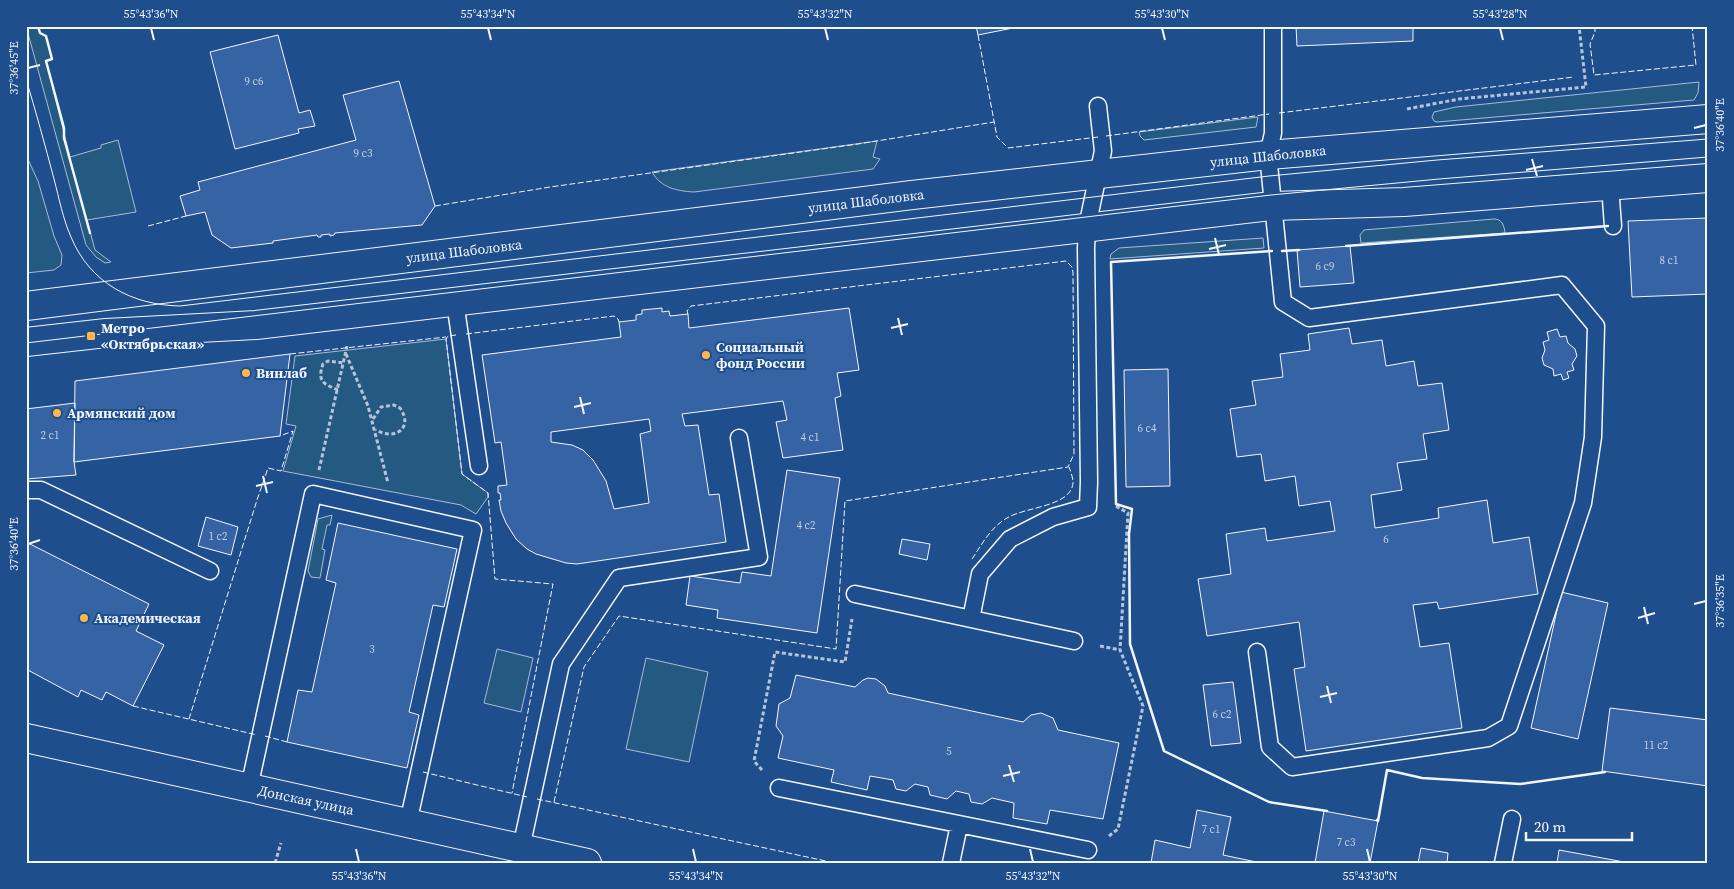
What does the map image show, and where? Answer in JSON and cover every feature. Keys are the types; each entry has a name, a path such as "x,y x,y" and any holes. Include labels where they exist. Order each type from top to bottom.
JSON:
{"main road":[{"name":"улица Шаболовка","path":"26,306 1099,174 1268,155 1708,119"},
{"path":"26,342 106,333 256,325 1272,206 1404,202 1708,178"},
{"name":"Донская улица","path":"26,738 587,863"}],"lane":[{"path":"1257,652 1270,747 1292,767 1488,738 1509,726 1583,503 1594,437 1596,326 1562,285 1309,318 1282,302 1268,155 1273,124 1273,26"},
{"path":"971,618 980,574 1010,539 1053,517 1088,507 1086,248 1087,227 1103,151 1098,106"},
{"path":"1610,186 1613,226"},
{"path":"455,302 479,466"},
{"path":"520,848 561,664 619,578 759,557 739,438"},
{"path":"26,490 41,490 210,571"},
{"path":"249,788 313,494 396,512 473,530 408,823"},
{"path":"855,594 1074,641"},
{"path":"779,788 1088,850"},
{"path":"1503,863 1512,819"},
{"path":"951,863 960,824"}],"path":[{"path":"1401,110 1459,99 1586,87 1579,26"},
{"path":"313,494 348,342"},
{"path":"346,354 376,430 396,512"},
{"path":"338,390 325,385 320,378 321,370 323,364 328,361 344,363"},
{"path":"372,419 381,407 388,405 400,408 404,414 405,420 399,432 393,435 385,435 376,430"},
{"path":"1088,850 1118,829 1143,706 1120,650 1128,513 1116,508 1110,499"},
{"path":"779,788 754,761 775,652 845,662 855,594"},
{"path":"274,863 282,843"}],"shaded area":[{"path":"26,26 38,26 40,33 46,36 52,59 46,61 70,157 101,148 101,145 118,140 136,212 87,220 95,250 111,262 105,263 96,257 86,245"},
{"path":"1699,82 1698,93 1694,100 1437,122 1432,117 1434,112 1456,107"},
{"path":"1258,117 1256,127 1144,140 1139,132"},
{"path":"877,141 873,157 880,159 873,169 694,192 670,188 660,182 652,172"},
{"path":"26,155 38,181 54,236 62,255 61,265 54,270 26,273"},
{"path":"1494,219 1502,223 1505,233 1361,243 1360,235 1364,230"},
{"path":"1263,238 1264,248 1110,259 1111,254 1119,248"},
{"path":"446,339 462,474 488,493 488,497 476,514 461,505 283,471 296,426 286,424 295,356"},
{"path":"332,515 330,525 327,525 322,549 325,550 320,578 311,577 308,571 318,519"},
{"path":"497,649 533,658 521,712 484,703"},
{"path":"646,658 708,672 689,762 626,749"}],"building":[{"path":"976,26 1023,26 978,35"},
{"path":"1296,26 1413,26 1413,41 1297,46"},
{"path":"278,35 299,113 310,110 315,126 298,129 299,133 235,149 210,52"},
{"path":"399,81 435,206 422,225 335,233 330,236 330,234 321,235 321,237 317,235 231,248 212,235 205,212 186,216 180,196 200,190 198,182 356,140 343,95"},
{"path":"1708,218 1708,294 1632,297 1628,221"},
{"path":"1350,246 1354,283 1300,287 1297,250"},
{"path":"662,308 662,312 669,311 670,316 688,314 689,328 849,308 859,370 837,373 841,396 835,398 843,450 783,458 776,422 787,420 783,401 682,414 685,426 698,425 709,495 719,494 726,542 577,564 566,563 536,554 516,539 501,511 498,486 507,485 501,442 495,443 482,355 621,337 619,322 636,320 636,315 642,314 642,310","holes":["649,419 651,431 640,434 649,503 614,509 606,481 593,460 583,450 572,445 551,442 551,432"]},
{"path":"1349,328 1352,344 1382,340 1386,366 1414,361 1418,386 1442,383 1449,430 1423,434 1427,459 1397,463 1402,490 1371,495 1375,528 1439,518 1438,508 1487,500 1493,543 1529,537 1538,594 1439,609 1437,602 1413,605 1420,647 1449,643 1462,728 1306,751 1294,669 1305,667 1299,622 1207,636 1198,579 1231,574 1226,534 1265,528 1267,541 1335,531 1330,501 1299,506 1295,476 1265,481 1261,454 1237,457 1230,409 1256,405 1252,381 1283,377 1280,354 1310,350 1308,334"},
{"path":"1557,329 1560,337 1566,336 1568,343 1575,349 1577,356 1572,364 1574,370 1567,372 1569,378 1563,380 1561,374 1554,376 1553,369 1544,365 1542,358 1545,350 1543,342 1549,340 1547,332"},
{"path":"290,354 280,436 74,462 75,381"},
{"path":"1168,369 1170,486 1126,487 1124,370"},
{"path":"75,403 74,462 76,475 26,479 26,409"},
{"path":"787,470 840,478 817,633 717,618 718,610 686,605 690,576 740,583 742,572 771,576"},
{"path":"206,517 238,527 231,555 198,546"},
{"path":"338,523 457,549 444,607 433,605 409,712 419,715 407,768 287,742 298,690 312,692 336,583 326,580"},
{"path":"902,539 930,544 927,560 899,554"},
{"name":"Академическая","path":"26,542 149,604 136,631 164,645 133,706 106,692 102,700 81,690 78,697 26,669"},
{"path":"1561,592 1608,603 1578,739 1531,728"},
{"path":"796,675 855,687 868,678 876,679 885,686 888,693 1023,722 1031,715 1041,713 1053,718 1058,730 1119,743 1103,819 1050,810 1047,824 1013,818 1014,803 992,798 982,804 971,802 969,794 956,791 947,799 930,795 928,787 915,784 906,791 896,789 893,780 870,776 867,790 831,782 834,770 778,758 783,736 776,726 779,704 790,698"},
{"path":"1233,682 1241,743 1211,746 1203,685"},
{"path":"1610,708 1708,720 1708,786 1602,771"},
{"path":"1197,810 1231,817 1223,855 1261,863 1151,863 1155,840 1190,848"},
{"path":"1324,811 1378,821 1370,863 1315,863"},
{"path":"1421,848 1448,853 1447,863 1418,863"},
{"path":"1559,850 1624,862 1557,863"}],"tram line":[{"path":"26,79 63,216 79,253 101,279 129,296 162,305 180,306 1269,176 1437,160 1708,139"},
{"path":"26,343 1271,195 1708,157"}],"fence":[{"path":"1595,26 1595,32 1590,44 1594,75 1696,65 1692,26"},
{"path":"978,35 997,137 1008,148 1098,137"},
{"path":"1279,113 1574,77"},
{"path":"1106,136 1269,114"},
{"path":"435,206 550,187 858,144 994,122"},
{"path":"148,226 186,216"},
{"path":"554,802 584,667 619,616 836,649 845,501 1068,467 1074,454 1073,273 1072,267 1066,261 691,306 687,311 688,314"},
{"path":"466,334 614,316 619,322"},
{"path":"456,335 448,336 446,339 462,474 488,493 495,579 553,584 512,793"},
{"path":"290,354 446,337"},
{"path":"189,719 268,468 281,471 293,431 280,436"},
{"path":"972,559 987,536 1001,522 1015,514 1056,502 1064,497 1070,491 1073,483 1069,467"},
{"path":"133,706 257,735"},
{"path":"265,736 287,742"},
{"path":"423,772 527,797"},
{"path":"537,799 835,863"}],"wall":[{"path":"38,26 40,33 46,36 52,59 46,61 64,128 64,138 90,233"},
{"path":"1346,246 1608,226"},
{"path":"1282,251 1299,250"},
{"path":"1272,251 1111,262 1116,504 1132,509 1129,534 1130,644 1164,751 1269,802 1327,811"},
{"path":"1377,820 1387,770 1422,778 1520,784 1605,772"}],"place":[{"name":"Метро «Октябрьская»","path":"91,336"},
{"name":"Социальный фонд России","path":"706,355"},
{"name":"Винлаб","path":"246,373"},
{"name":"Армянский дом","path":"57,413"},
{"name":"Академическая","path":"84,618"}]}
